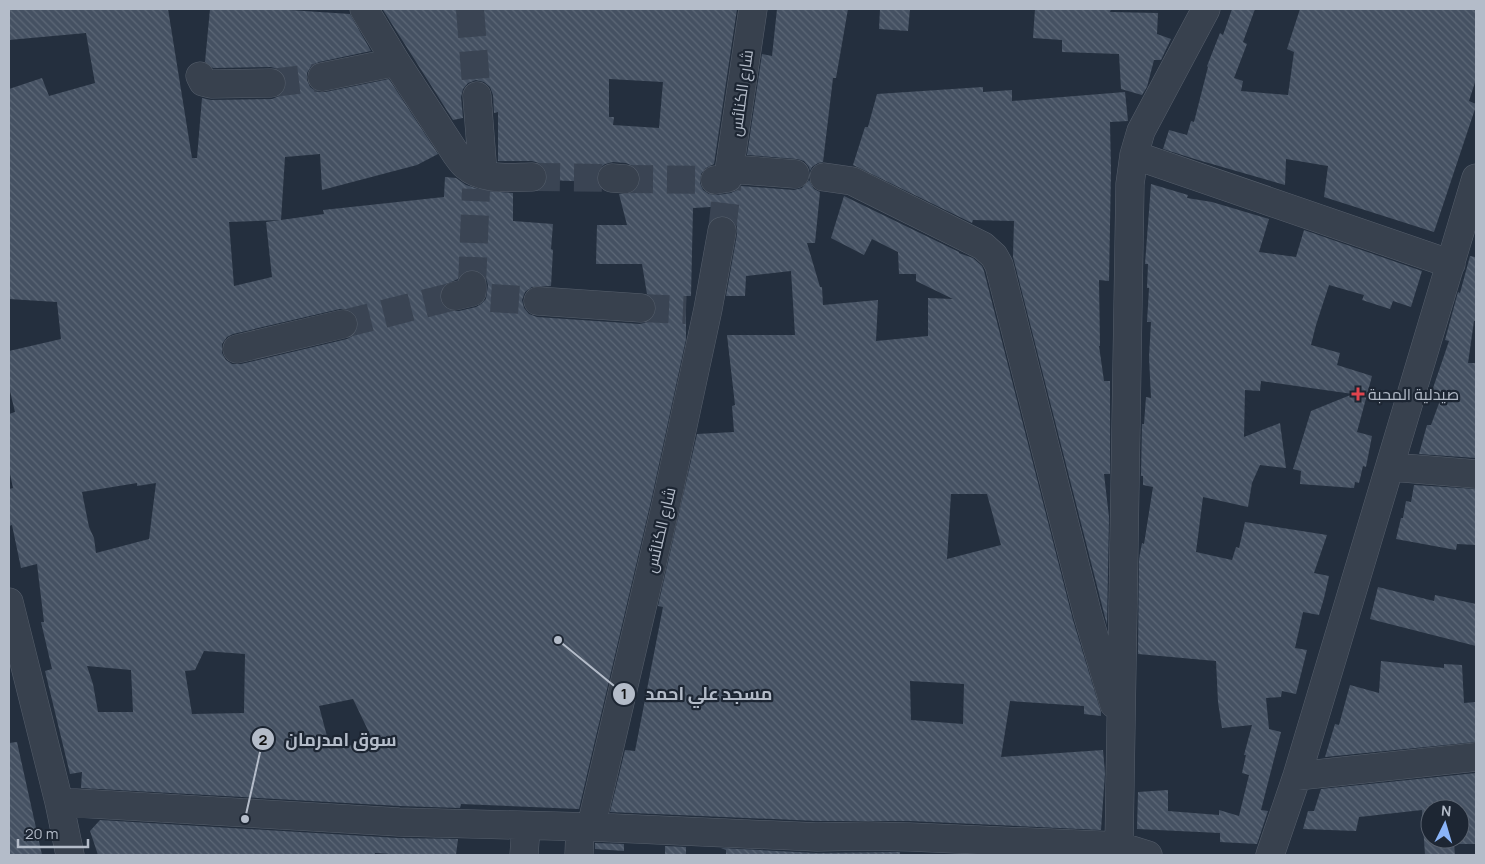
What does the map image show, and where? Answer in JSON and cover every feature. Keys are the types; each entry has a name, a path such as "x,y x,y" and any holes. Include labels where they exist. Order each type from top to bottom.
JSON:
{"street":[{"path":"364,9 456,154 478,178"},
{"name":"شارع الكنائس","path":"753,9 724,176 795,174"},
{"path":"1119,846 1130,194 1134,155 1145,124 1206,9"},
{"path":"322,77 396,62"},
{"path":"200,76 203,82 211,84 271,83"},
{"path":"477,96 478,178"},
{"path":"1134,155 1451,264"},
{"path":"478,178 489,176 532,177"},
{"path":"824,177 852,181 983,246 994,256 999,265 1088,616 1122,732"},
{"path":"1270,855 1297,776 1476,178"},
{"name":"شارع الكنائس","path":"579,855 667,500 697,309 722,231"},
{"path":"538,301 641,308"},
{"path":"237,349 343,324"},
{"path":"1391,467 1476,474"},
{"path":"9,602 16,663 59,802 70,855"},
{"path":"1297,776 1476,757"},
{"path":"59,802 399,822 585,828 704,844 816,846 868,836 910,846 1119,846 1148,855"},
{"path":"524,855 526,826"}],"building":[{"path":"9,9 168,9 192,158 197,158 202,98 211,100 272,99 279,96 285,90 287,83 284,75 278,69 271,67 213,68 205,62 210,9 289,9 350,14 371,51 312,65 307,73 310,87 317,92 325,92 389,79 438,154 417,165 322,190 320,154 285,157 281,220 324,214 323,210 444,197 445,177 456,178 466,185 485,191 513,193 513,221 553,224 551,286 532,287 525,292 522,300 524,308 529,314 537,317 640,324 654,317 657,309 655,301 647,294 642,264 596,264 597,225 627,225 619,194 631,193 638,188 641,180 639,172 633,166 626,163 613,162 605,164 599,169 597,182 547,180 546,169 539,163 532,161 498,161 498,112 494,113 493,95 490,87 484,82 476,80 468,83 463,89 461,97 463,118 453,120 383,10 737,9 714,164 706,168 701,174 700,183 703,190 709,194 717,195 731,193 741,186 794,190 802,188 809,180 814,189 820,192 815,243 807,243 820,287 822,287 823,305 878,300 876,341 928,336 928,298 953,299 916,281 916,274 899,274 898,252 872,239 864,255 831,238 844,196 959,253 973,258 982,266 1073,620 1101,712 1101,716 1084,714 1084,706 1010,701 1001,757 1103,750 1105,773 1101,830 910,821 817,821 610,812 625,750 635,751 663,607 658,606 697,434 734,432 732,406 735,405 727,335 795,335 791,271 746,276 745,296 726,296 737,226 732,219 725,216 717,216 713,219 711,207 693,208 691,296 686,296 686,339 652,497 579,809 461,804 460,808 400,806 81,788 82,772 70,774 45,671 52,669 41,622 44,622 37,564 21,568 12,525 9,526 9,489 13,488 9,469 9,414 15,412 9,387 9,351 61,339 57,302 9,299 9,89 42,78 49,96 95,83 86,33 9,40","holes":["609,79 663,82 659,128 613,125 614,117 609,117","280,220 266,222 272,277 234,286 229,222","472,269 480,272 486,278 488,285 486,299 476,307 459,311 451,311 444,307 440,299 440,291 444,285 458,279 465,271","340,309 348,309 354,313 358,321 358,329 354,335 347,339 241,364 232,364 226,360 222,353 222,344 227,337 233,334","137,483 137,486 156,483 149,539 96,553 94,538 89,527 82,492","951,494 987,494 1001,545 947,559","204,651 245,654 244,713 192,714 185,671 195,670","87,666 131,670 133,712 98,712 93,684","910,681 964,684 963,724 911,720","353,699 376,747 329,744 319,706"]},
{"path":"777,9 848,9 836,78 833,78 823,162 812,167 810,171 804,161 797,159 747,155 762,54 772,56"},
{"path":"880,9 910,9 908,31 879,29"},
{"path":"1035,9 1111,9 1110,12 1158,13 1157,34 1171,39 1161,60 1154,60 1147,87 1142,95 1121,89 1119,54 1062,52 1062,40 1033,38"},
{"path":"1232,9 1255,9 1243,42 1247,44 1234,78 1243,81 1241,91 1288,95 1294,52 1287,49 1300,9 1476,9 1476,79 1469,101 1476,104 1476,106 1434,232 1324,197 1328,166 1286,159 1285,185 1163,149 1169,130 1187,135 1191,121 1194,122 1207,66 1220,33 1223,35"},
{"path":"983,87 983,92 1012,90 1012,101 1125,92 1128,121 1110,122 1109,281 1099,280 1099,346 1104,381 1110,381 1110,474 1104,474 1109,517 1107,625 1013,257 1014,221 973,220 972,223 853,165 865,127 868,127 877,94"},
{"path":"1151,184 1188,195 1187,198 1212,202 1269,219 1259,252 1296,257 1304,230 1422,271 1411,307 1393,301 1390,309 1362,300 1364,295 1329,285 1316,325 1311,345 1340,353 1337,365 1372,376 1357,432 1372,436 1366,467 1363,466 1359,483 1355,482 1354,488 1300,484 1301,471 1293,469 1311,411 1353,394 1261,381 1260,391 1245,390 1244,437 1280,423 1286,468 1260,465 1252,483 1248,507 1203,497 1196,552 1232,560 1236,547 1239,548 1245,522 1327,535 1314,573 1329,576 1319,615 1303,612 1295,648 1307,650 1296,694 1282,691 1281,697 1266,698 1269,729 1281,732 1261,810 1268,811 1257,844 1220,842 1220,833 1137,829 1138,792 1168,790 1168,811 1219,815 1219,810 1239,816 1249,775 1242,773 1246,755 1244,755 1252,725 1222,728 1218,702 1216,661 1138,654 1139,559 1142,543 1144,544 1153,487 1143,485 1143,476 1141,476 1142,424 1144,424 1146,397 1151,398 1149,357 1151,322 1147,322 1149,288 1147,288 1148,264 1145,264"},
{"path":"1470,256 1475,257 1476,321 1474,321 1468,363 1476,363 1476,458 1419,454 1427,425 1431,425 1442,395 1432,391 1449,341 1445,340"},
{"path":"1414,485 1476,489 1476,545 1457,544 1456,550 1396,539 1406,501 1411,502"},
{"path":"1378,587 1434,601 1435,595 1476,604 1476,646 1370,619"},
{"path":"1381,661 1444,668 1444,664 1462,665 1464,703 1476,702 1476,742 1325,757 1335,724 1339,725 1350,685 1379,693"},
{"path":"17,742 42,855 9,855 9,743"},
{"path":"1476,773 1476,844 1470,844 1470,799 1420,799 1420,810 1359,817 1356,831 1303,829 1308,811 1314,811 1321,789"},
{"path":"100,820 398,838 458,839 456,855 375,853 375,855 98,855 90,831"},
{"path":"595,843 624,844 624,851 595,849"},
{"path":"665,846 686,847 686,855 665,855"},
{"path":"721,848 816,853 900,852 900,855 726,855 726,850"},
{"path":"1425,849 1454,849 1455,855 1425,855"}],"tunnel":[{"path":"470,9 477,96"},
{"path":"271,83 322,77"},
{"path":"532,177 612,178"},
{"path":"722,231 728,178"},
{"path":"625,179 715,180"},
{"path":"472,285 476,189"},
{"path":"343,324 455,296"},
{"path":"491,298 538,301"},
{"path":"641,308 686,310"}],"place":[{"name":"صيدلية المحبة","path":"1358,394"},
{"name":"مسجد علي احمد","path":"558,640"},
{"name":"سوق امدرمان","path":"245,819"}]}
